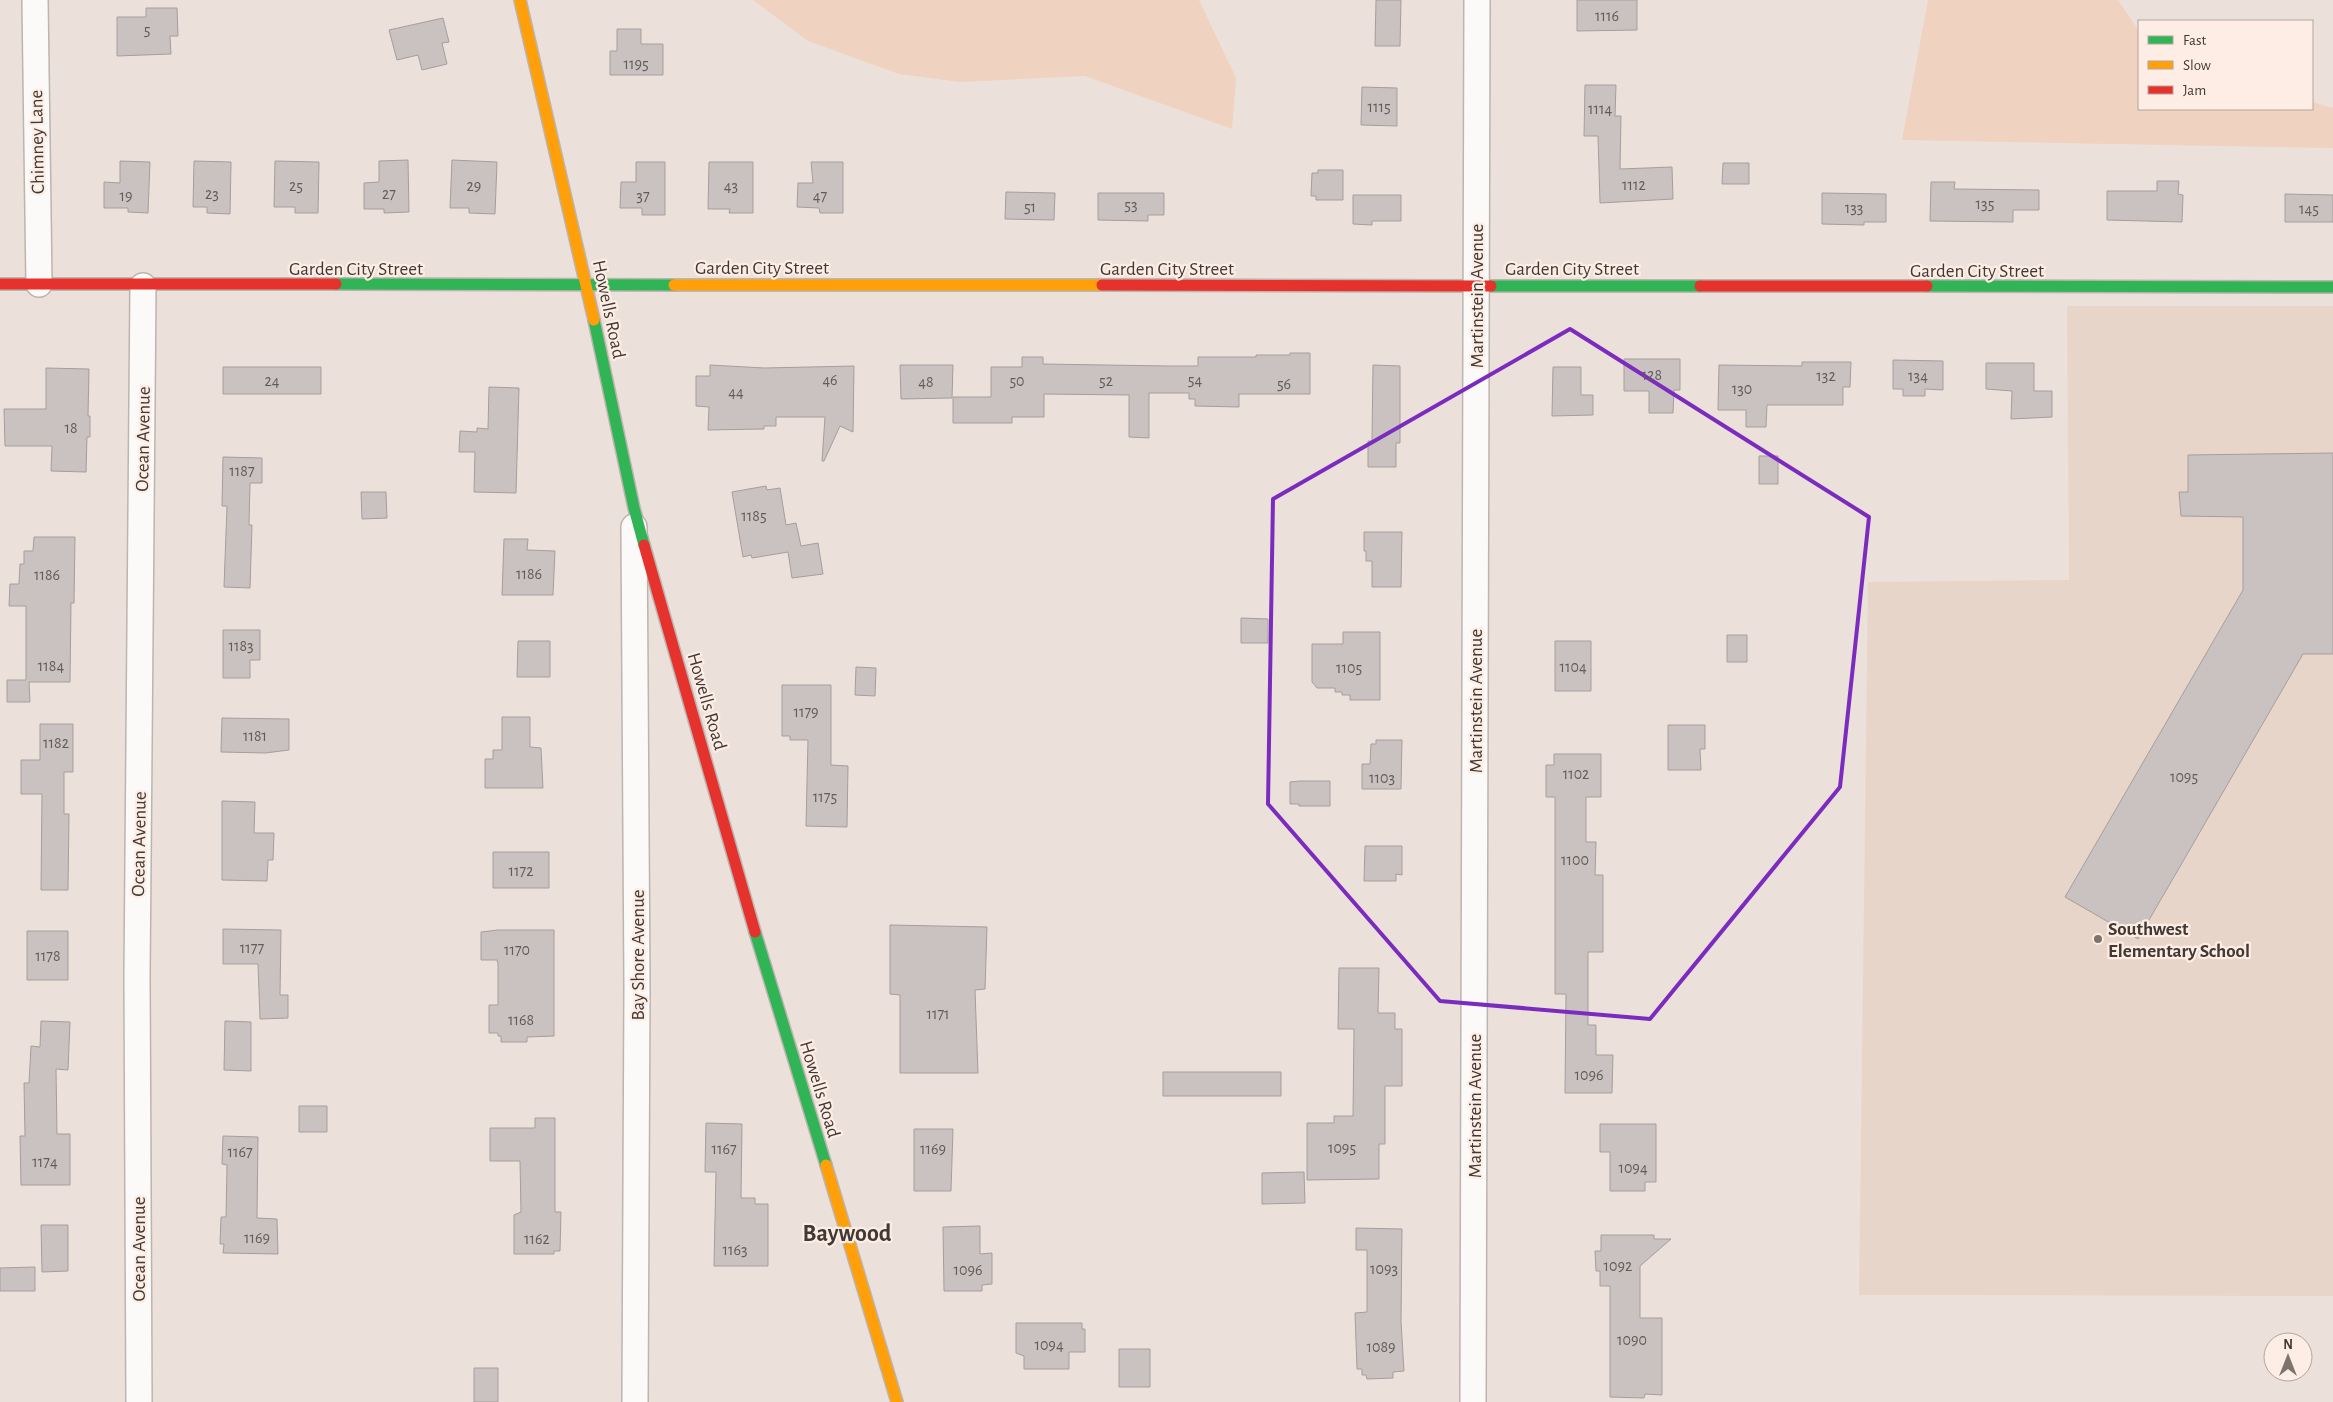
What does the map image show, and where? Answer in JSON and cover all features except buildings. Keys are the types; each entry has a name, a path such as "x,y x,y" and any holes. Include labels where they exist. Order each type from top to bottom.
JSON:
{"street":[{"name":"Chimney Lane","path":"35,0 38,284"},
{"name":"Howells Road","path":"520,0 587,285 634,508 756,934 897,1402"},
{"name":"Martinstein Avenue","path":"1473,1402 1477,0"},
{"name":"Garden City Street","path":"0,284 143,286 1476,285 2333,287"},
{"name":"Ocean Avenue","path":"138,1402 137,976 143,286"},
{"name":"Bay Shore Avenue","path":"634,508 637,986 635,1402"}],"highlighted area":[{"path":"1570,329 1869,517 1840,787 1650,1019 1440,1001 1268,804 1273,499"}],"shaded area":[{"path":"753,0 1199,0 1236,78 1232,129 1085,76 960,82 899,74 808,41"},
{"path":"1928,0 2118,0 2138,30 2138,110 2313,110 2313,102 2333,108 2333,148 1902,140"},
{"name":"Southwest Elementary School","path":"2067,306 2333,306 2333,1296 1859,1295 1868,582 2069,580"}],"traffic: fast":[{"path":"336,284 674,285"},
{"path":"1491,286 1700,286"},
{"path":"1927,286 2333,287"},
{"path":"594,320 634,508 644,545"},
{"path":"755,932 826,1165"}],"traffic: slow":[{"path":"520,0 594,320"},
{"path":"674,285 1102,285"},
{"path":"826,1165 897,1402"}],"traffic: jam":[{"path":"0,284 336,284"},
{"path":"1102,285 1491,286"},
{"path":"1700,286 1927,286"},
{"path":"644,545 755,932"}],"place":[{"name":"Southwest Elementary School","path":"2098,939"}],"district":[{"name":"Baywood","path":"847,1233"}]}
